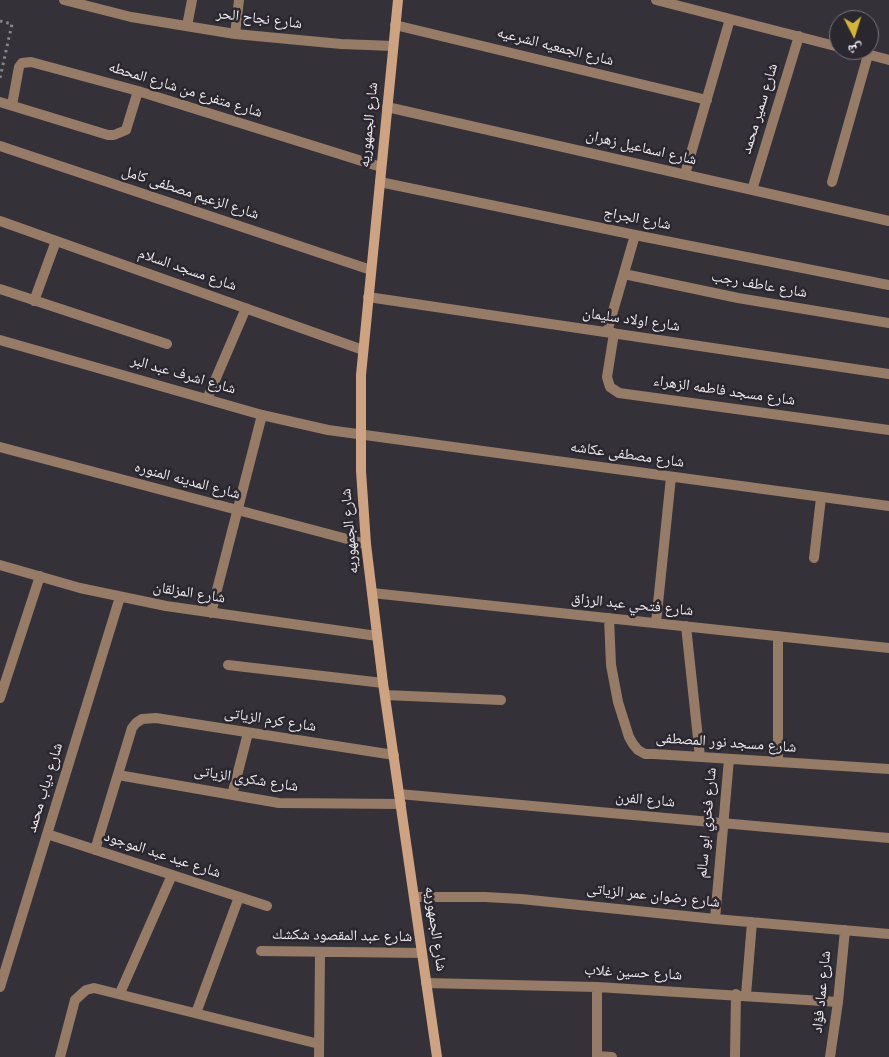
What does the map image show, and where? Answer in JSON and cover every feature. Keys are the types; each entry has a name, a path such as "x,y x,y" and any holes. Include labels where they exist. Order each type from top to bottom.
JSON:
{"main road":[{"name":"شارع الجمهوريه","path":"398,0 363,350 360,392 362,499 383,683 437,1057"}],"street":[{"name":"شارع نجاح الحر","path":"64,0 131,17 235,34 314,42 393,46"},
{"path":"187,26 192,0"},
{"path":"235,34 239,0"},
{"path":"656,0 829,44"},
{"path":"685,174 730,19"},
{"name":"شارع الجمعيه الشرعيه","path":"395,25 707,100"},
{"name":"شارع سمير محمد","path":"752,190 799,36"},
{"path":"832,182 866,60"},
{"name":"شارع متفرع من شارع المحطه","path":"12,105 19,67 27,61 138,91 381,167"},
{"path":"0,102 108,135 114,135 126,130 138,91"},
{"name":"شارع اسماعيل زهران","path":"387,107 889,221"},
{"name":"شارع الزعيم مصطفى كامل","path":"0,146 371,270"},
{"name":"شارع الجراج","path":"380,182 889,285"},
{"name":"شارع مسجد السلام","path":"0,221 363,350"},
{"name":"شارع مسجد فاطمه الزهراء","path":"635,235 610,333 607,377 610,387 619,393 889,430"},
{"path":"34,300 56,241"},
{"name":"شارع عاطف رجب","path":"624,274 746,300 889,323"},
{"path":"0,289 167,344"},
{"name":"شارع اولاد سليمان","path":"368,296 889,374"},
{"path":"207,399 246,308"},
{"name":"شارع اشرف عبد البر","path":"0,340 262,414 328,430 360,435"},
{"path":"211,613 262,414"},
{"name":"شارع مصطفى عكاشه","path":"360,435 889,506"},
{"name":"شارع المدينه المنوره","path":"0,447 366,544"},
{"path":"656,623 671,478"},
{"path":"814,558 821,498"},
{"name":"شارع المزلقان","path":"0,565 120,598 211,613 377,636"},
{"path":"0,698 40,576"},
{"name":"شارع فتحي عبد الرزاق","path":"372,593 889,648"},
{"name":"شارع دياب محمد","path":"0,987 120,598"},
{"name":"شارع مسجد نور المصطفى","path":"609,618 614,683 624,724 632,744 645,754 889,769"},
{"path":"686,626 700,757"},
{"path":"778,636 778,762"},
{"path":"228,665 383,683"},
{"path":"385,695 500,700"},
{"name":"شارع كرم الزياتى","path":"118,775 132,728 136,722 142,719 156,718 394,756"},
{"path":"232,795 248,733"},
{"name":"شارع فخري ابو سالم","path":"715,919 729,759"},
{"path":"95,850 118,775"},
{"name":"شارع شكرى الزياتى","path":"118,775 294,804 400,799"},
{"name":"شارع الفرن","path":"400,799 723,823 889,838"},
{"name":"شارع عيد عبد الموجود","path":"48,834 266,906"},
{"path":"120,994 172,874"},
{"path":"196,1013 239,897"},
{"name":"شارع رضوان عمر الزياتى","path":"414,897 522,899 715,919 889,934"},
{"path":"735,1057 741,995 752,922"},
{"name":"شارع عماد فؤاد","path":"830,1057 845,930"},
{"name":"شارع عبد المقصود شكشك","path":"261,951 422,953"},
{"path":"319,1057 320,952"},
{"name":"شارع حسين غلاب","path":"426,983 597,987 838,1002"},
{"path":"597,987 597,1057 612,1057"},
{"path":"60,1057 75,1000 80,994 94,988 319,1044"}],"path":[{"path":"0,21 12,24 0,78"}]}
